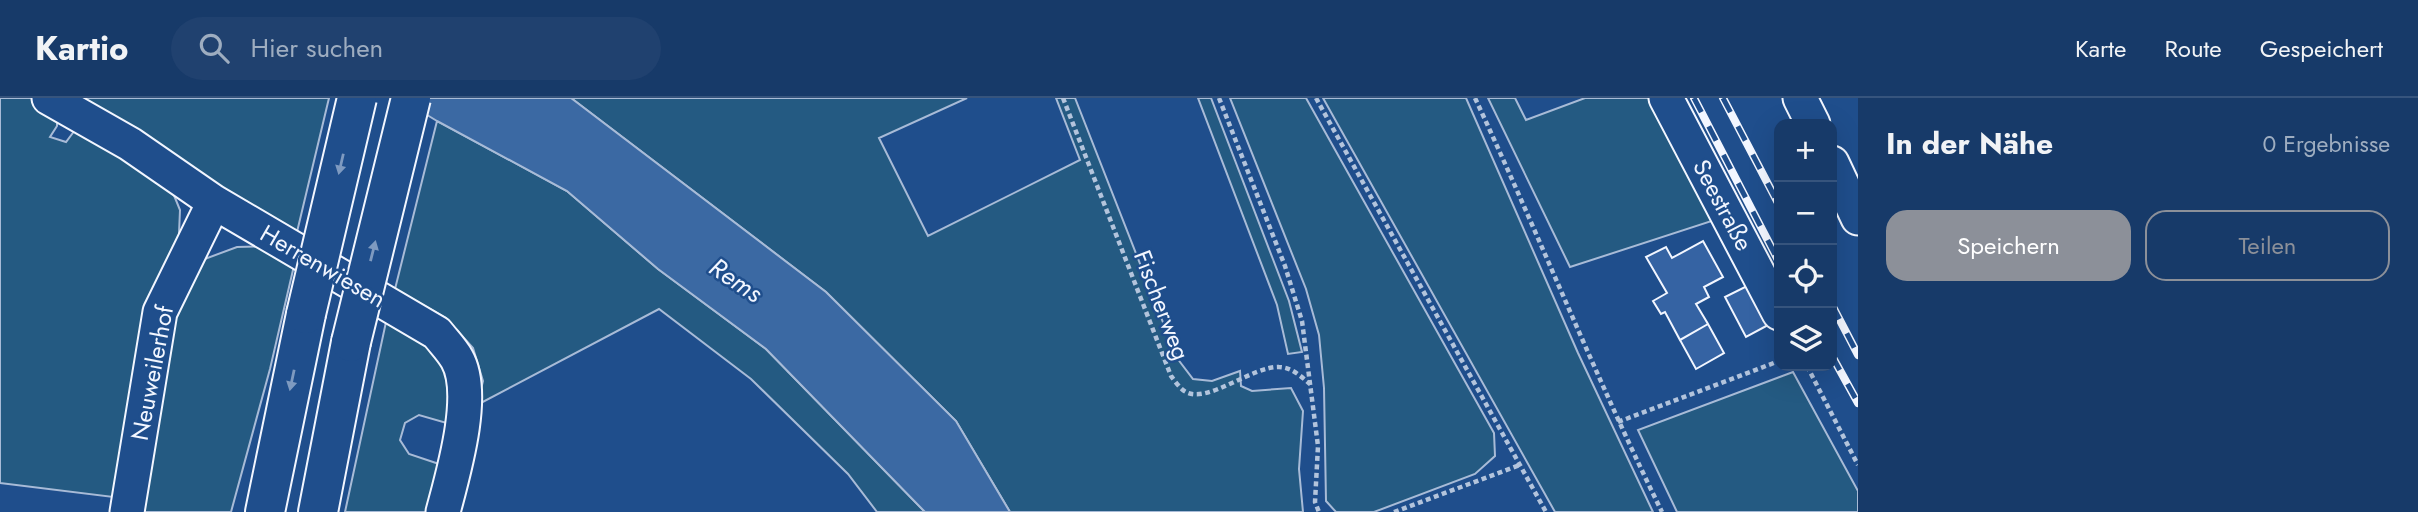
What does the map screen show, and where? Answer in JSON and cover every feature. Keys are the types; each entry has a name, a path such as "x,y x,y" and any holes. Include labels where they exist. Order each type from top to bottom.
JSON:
{"highway":[{"path":"265,512 306,313 357,98"},
{"path":"318,512 351,341 411,98"}],"street":[{"name":"Herrenwiesen","path":"49,98 130,144 214,202 437,333 458,359 466,388 456,464 443,512"},
{"name":"Seestraße","path":"1666,98 1776,308"},
{"path":"1800,98 1810,119"},
{"path":"1837,174 1858,218"},
{"name":"Neuweilerhof","path":"127,512 159,312 214,202"}],"path":[{"name":"Fischerweg","path":"1063,98 1171,376 1185,392 1198,394 1260,370 1281,367 1297,373 1312,386"},
{"path":"1219,98 1285,266 1302,321 1318,446 1315,502 1319,512"},
{"path":"1316,98 1546,512"},
{"path":"1475,98 1618,422 1662,512"},
{"path":"1618,422 1774,363"},
{"path":"1810,371 1858,465"},
{"path":"1394,512 1520,465"}],"shaded area":[{"path":"0,98 40,98 57,109 57,126 50,137 66,142 75,130 171,188 180,210 178,257 113,497 0,483"},
{"path":"79,98 329,98 297,232 221,189"},
{"path":"571,98 967,98 879,138 928,236 1080,160 1056,98 1075,98 1177,358 1193,379 1212,381 1240,371 1241,386 1252,391 1291,388 1303,411 1299,469 1303,512 1010,512 956,421 826,292"},
{"path":"1198,98 1211,98 1289,301 1302,352 1288,354 1277,305"},
{"path":"1230,98 1306,98 1494,433 1495,456 1475,474 1374,512 1336,512 1326,501 1324,388 1319,335 1306,289"},
{"path":"1323,98 1466,98 1578,353 1653,512 1555,512"},
{"path":"1488,98 1515,98 1526,120 1585,98 1659,98 1721,218 1570,267"},
{"path":"437,121 567,191 658,269 766,349 925,512 877,512 848,474 751,379 659,309 477,405 483,381 473,348 446,318 395,289"},
{"path":"268,246 296,257 270,369 231,512 137,512 178,292 202,260 237,247"},
{"path":"386,322 422,342 443,362 454,396 450,424 419,415 405,423 400,440 409,454 442,465 432,512 345,512"},
{"path":"1793,372 1858,491 1858,512 1677,512 1638,430"}],"water":[{"name":"Rems","path":"399,98 571,98 826,292 956,421 1010,512 925,512 766,349 658,269 567,191"}],"building":[{"path":"1703,241 1723,277 1704,287 1709,297 1696,304 1708,324 1680,340 1665,312 1661,314 1653,301 1667,293 1646,257 1666,247 1672,258"},
{"path":"1749,285 1770,324 1746,337 1725,297"},
{"path":"1708,324 1724,353 1696,369 1680,340"}],"railway":[{"path":"1694,98 1774,252"},
{"path":"1723,98 1774,195"},
{"path":"1834,308 1858,355"},
{"path":"1837,365 1858,403"}]}
